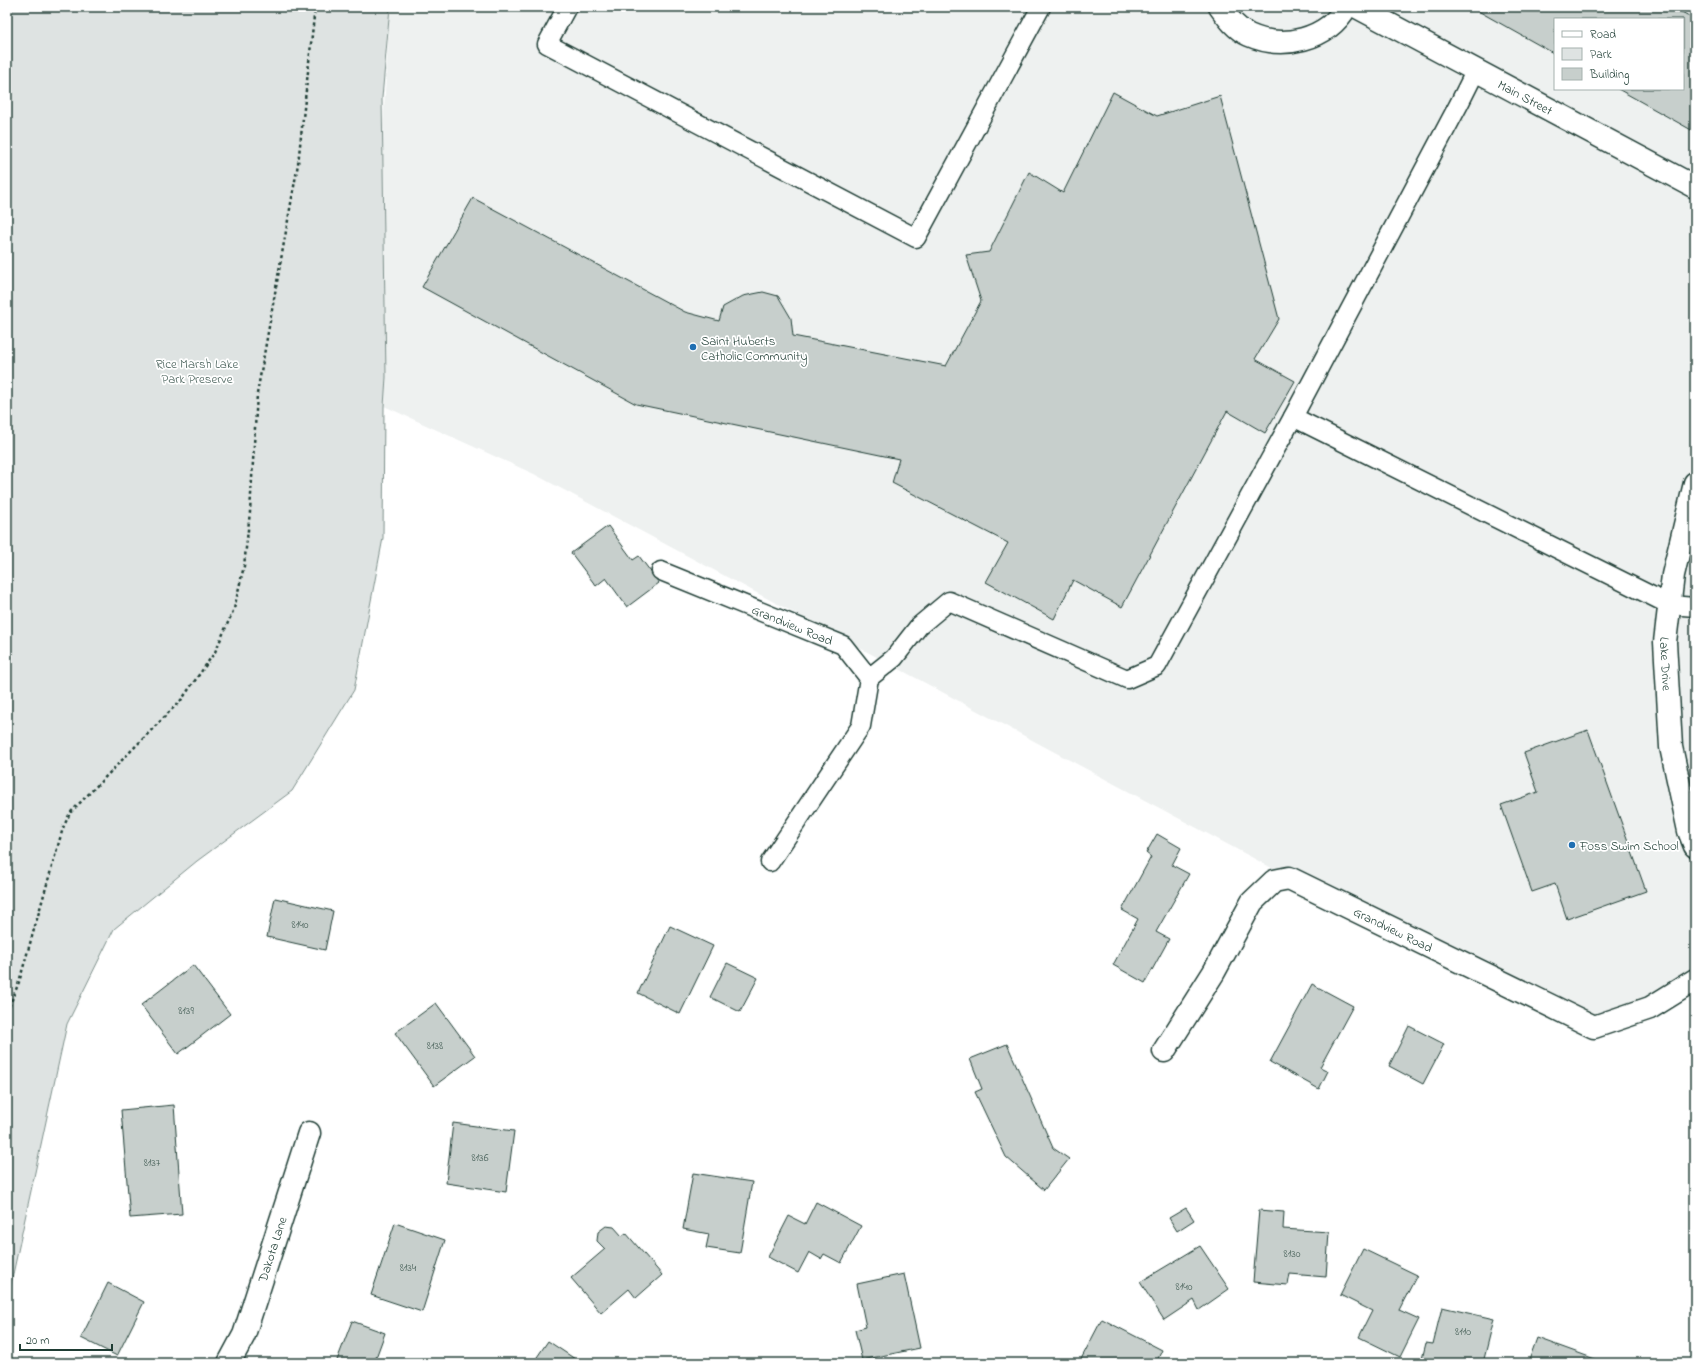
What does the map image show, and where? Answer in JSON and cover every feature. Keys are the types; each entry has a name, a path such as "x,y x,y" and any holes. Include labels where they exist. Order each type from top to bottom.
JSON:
{"street":[{"path":"1220,7 1232,23 1249,35 1279,43 1300,41 1329,28 1342,16 1346,7"},
{"name":"Main Street","path":"1357,7 1695,187"},
{"name":"Lake Drive","path":"1695,483 1673,575 1665,642 1671,747 1689,831 1695,846"},
{"name":"Grandview Road","path":"1164,1051 1214,972 1252,902 1274,881 1289,878 1594,1027 1650,1008 1695,980"},
{"name":"Dakota Lane","path":"229,1363 244,1336 309,1133"}],"lane":[{"path":"568,7 547,44 916,238 1041,7"},
{"path":"770,862 861,726 869,678 894,658 919,626 949,601 1127,679 1157,666 1169,647 1293,416 1476,70"},
{"path":"1293,416 1670,605 1695,607"},
{"name":"Grandview Road","path":"661,571 843,645 869,678"}],"path":[{"path":"7,1012 18,982 63,828 70,813 182,699 215,652 234,609 244,566 250,512 257,394 298,164 315,7"}],"shaded area":[{"path":"390,7 1695,7 1695,980 1650,1008 1578,1019 1296,881 534,474 384,406 386,374 382,141"}],"green space":[{"name":"Rice Marsh Lake Park Preserve","path":"7,7 390,7 382,98 386,377 384,406 383,538 354,690 292,791 197,861 114,929 67,1024 7,1302"}],"building":[{"path":"1471,7 1672,7 1695,19 1695,132 1620,90 1684,90 1684,18 1554,18 1554,53"},
{"name":"Saint Huberts Catholic Community","path":"1113,92 1157,116 1220,96 1279,319 1255,359 1295,381 1265,433 1227,411 1122,607 1073,580 1054,619 986,582 1008,543 892,483 899,459 636,404 422,287 473,198 685,312 719,321 723,307 743,296 763,292 778,296 791,318 793,336 946,366 981,301 966,255 989,252 1029,172 1063,193"},
{"path":"608,526 633,560 639,556 659,583 627,607 606,578 596,586 571,553"},
{"name":"Foss Swim School","path":"1588,730 1646,891 1567,919 1555,884 1532,892 1501,805 1538,792 1524,753"},
{"path":"1157,834 1181,848 1172,865 1189,874 1156,932 1169,939 1145,983 1113,965 1138,919 1122,910 1151,857 1146,853"},
{"path":"275,898 333,911 325,950 267,937"},
{"path":"670,926 713,946 680,1014 638,993"},
{"path":"727,963 758,978 740,1012 710,997"},
{"path":"193,965 230,1014 178,1054 141,1005"},
{"path":"1312,984 1353,1006 1320,1067 1328,1071 1319,1089 1270,1062"},
{"path":"436,1003 475,1056 434,1086 395,1033"},
{"path":"1409,1026 1444,1044 1423,1084 1389,1066"},
{"path":"1007,1044 1053,1148 1069,1159 1044,1190 1006,1157 975,1092 982,1089 970,1059"},
{"path":"174,1105 182,1214 130,1218 121,1110"},
{"path":"453,1123 514,1131 506,1192 446,1183"},
{"path":"693,1173 752,1182 740,1253 706,1248 709,1234 683,1229"},
{"path":"816,1202 861,1226 841,1263 824,1254 821,1259 809,1252 798,1273 768,1257 789,1216 805,1224"},
{"path":"1186,1208 1194,1220 1177,1231 1169,1218"},
{"path":"1259,1210 1284,1212 1283,1229 1329,1232 1326,1277 1290,1274 1288,1285 1253,1282"},
{"path":"395,1223 445,1240 422,1312 371,1295"},
{"path":"606,1226 614,1227 622,1236 626,1233 662,1275 636,1298 629,1289 601,1313 571,1278 605,1249 597,1241 598,1232"},
{"path":"1200,1246 1229,1289 1199,1310 1194,1300 1164,1320 1140,1282"},
{"path":"1363,1249 1417,1275 1399,1310 1419,1319 1400,1357 1359,1337 1372,1311 1340,1295"},
{"path":"904,1274 920,1348 862,1360 855,1330 866,1327 857,1284"},
{"path":"108,1283 144,1302 117,1356 81,1338"},
{"path":"1442,1307 1494,1319 1483,1363 1421,1363 1426,1343 1433,1344"},
{"path":"1102,1319 1162,1350 1156,1363 1079,1363"},
{"path":"352,1321 385,1333 374,1363 336,1363"},
{"path":"1537,1338 1606,1363 1528,1363"},
{"path":"548,1341 581,1363 533,1363"},
{"path":"1691,1357 1695,1358 1695,1363 1689,1363"}],"place":[{"name":"Saint Huberts Catholic Community","path":"693,347"},
{"name":"Foss Swim School","path":"1572,845"}]}
